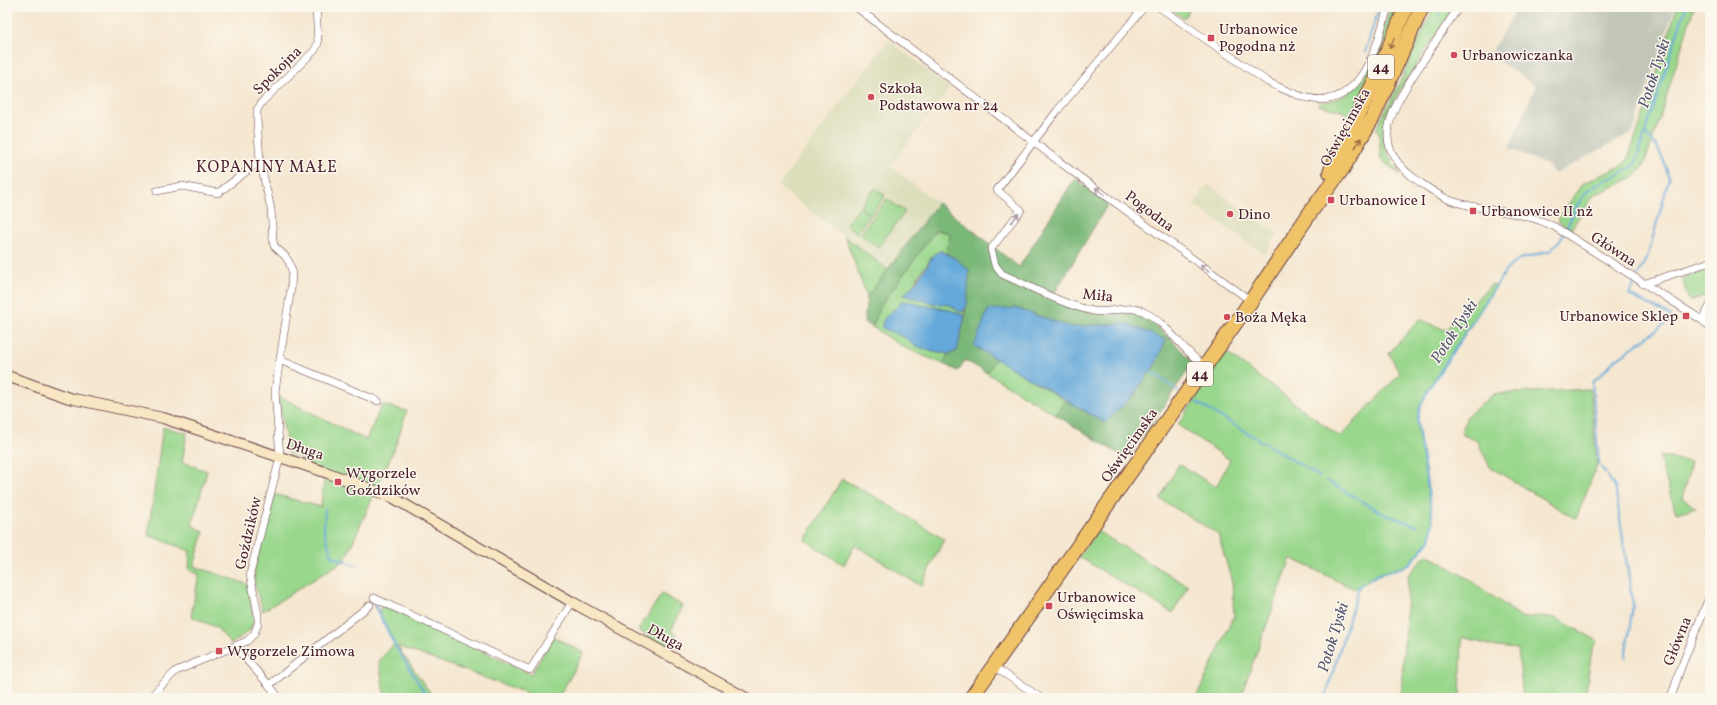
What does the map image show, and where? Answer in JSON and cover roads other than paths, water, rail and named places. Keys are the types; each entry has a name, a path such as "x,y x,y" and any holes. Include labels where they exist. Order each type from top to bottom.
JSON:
{"highway":[{"name":"Oświęcimska","path":"1312,210 1378,74 1406,7"},
{"name":"Oświęcimska","path":"971,698 1251,301 1312,210 1343,168 1363,135 1422,9"}],"street":[{"name":"Spokojna","path":"280,457 275,391 291,288 292,271 285,256 274,246 271,209 260,161 257,120 258,110 262,102 315,50 318,43 316,7"},
{"name":"Pogodna","path":"856,7 1033,142 1251,301"},
{"path":"1033,142 1144,7"},
{"path":"1159,7 1268,82 1287,91 1317,99 1337,96 1347,91 1358,81 1373,54 1388,7"},
{"name":"Główna","path":"1459,7 1404,90 1390,117 1388,131 1390,150 1398,163 1409,175 1436,193 1453,201 1520,214 1540,220 1555,227 1702,320 1710,327"},
{"name":"Miła","path":"1033,142 997,190 1021,210 991,249 995,265 1002,274 1075,306 1094,311 1110,312 1130,309 1145,312 1159,322 1191,355 1205,366"},
{"path":"157,191 182,186 218,193 260,161"},
{"path":"1643,284 1710,262"},
{"path":"1702,320 1710,306"},
{"path":"280,360 378,401"},
{"name":"Długa","path":"7,376 69,398 163,418 363,485 392,497 572,602 746,698"},
{"name":"Goździków","path":"149,698 176,671 235,647 247,641 254,634 258,624 258,614 250,574 280,457"},
{"name":"Główna","path":"1671,698 1680,670 1710,595"},
{"path":"374,598 530,670 572,602"},
{"path":"269,685 370,605"},
{"path":"235,647 279,698"},
{"path":"993,666 1041,698"}],"water":[{"path":"941,251 956,259 969,270 967,305 964,311 960,312 950,305 936,304 903,295 913,286 933,255"},
{"path":"908,301 950,310 965,316 957,351 949,354 933,352 914,345 906,338 882,328 882,324 886,317 901,302"},
{"path":"1015,308 1071,327 1126,323 1166,340 1155,365 1131,398 1105,423 974,346 988,310"}],"waterway":[{"path":"1365,53 1379,7"},
{"path":"1439,16 1444,7"},
{"name":"Potok Tyski","path":"1565,230 1578,203 1589,190 1594,186 1625,172 1635,164 1686,7"},
{"path":"1638,275 1648,255 1669,179 1664,161 1657,147 1646,134"},
{"name":"Potok Tyski","path":"1325,698 1359,586 1377,575 1409,565 1430,540 1433,521 1417,422 1420,407 1428,390 1507,269 1520,259 1550,251 1558,243 1563,234"},
{"path":"1625,658 1633,605 1615,487 1599,464 1592,383 1615,360 1668,322 1670,315 1629,295 1636,281"},
{"path":"1150,371 1178,391"},
{"path":"1196,402 1319,476"},
{"path":"1327,481 1384,514 1417,526"},
{"path":"325,509 324,531 332,556 358,566"},
{"path":"374,603 394,644 428,698"}],"place":[{"name":"Urbanowice Pogodna nż","path":"1211,38"},
{"name":"Urbanowiczanka","path":"1454,55"},
{"name":"Szkoła Podstawowa nr 24","path":"871,97"},
{"name":"Urbanowice I","path":"1331,200"},
{"name":"Urbanowice II nż","path":"1473,211"},
{"name":"Dino","path":"1230,214"},
{"name":"Urbanowice Sklep","path":"1686,316"},
{"name":"Boża Męka","path":"1227,317"},
{"name":"Wygorzele Goździków","path":"338,482"},
{"name":"Urbanowice Oświęcimska","path":"1049,606"},
{"name":"Wygorzele Zimowa","path":"219,651"}],"district":[{"name":"KOPANINY MAŁE","path":"267,166"}]}
